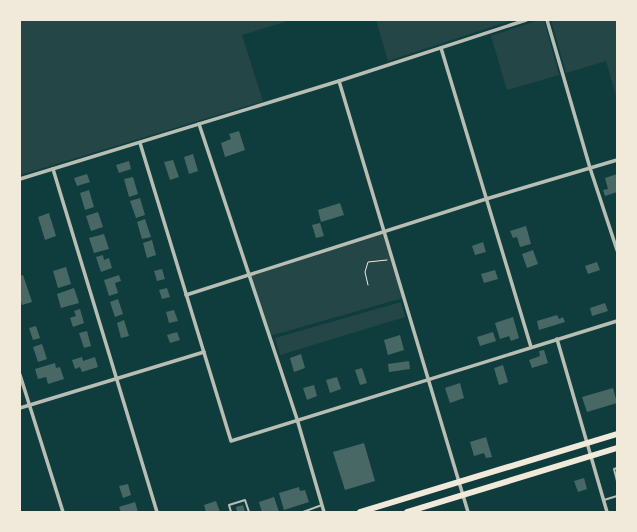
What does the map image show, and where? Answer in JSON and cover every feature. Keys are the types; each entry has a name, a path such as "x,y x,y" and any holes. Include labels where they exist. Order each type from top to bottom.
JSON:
{"highway":[{"path":"360,512 617,434"},
{"path":"407,512 617,448"}],"street":[{"path":"20,179 339,81 526,20"},
{"path":"547,20 590,168 617,250"},
{"path":"441,48 531,347"},
{"path":"339,81 468,512"},
{"path":"199,124 297,419 324,512"},
{"path":"140,143 231,440 428,378 617,321"},
{"path":"186,295 486,199 617,160"},
{"path":"52,169 157,512"},
{"path":"557,339 607,512"},
{"path":"20,408 204,352"},
{"path":"20,375 63,512"}],"lane":[{"path":"617,468 614,468 617,481"},
{"path":"604,500 617,496"},
{"path":"231,512 229,505 246,500 249,511 245,510"},
{"path":"303,512 322,505"}],"path":[{"path":"368,285 365,272 368,262 374,260 381,262 392,259"}],"shaded area":[{"path":"20,20 291,20 242,35 263,101 20,175"},
{"path":"376,20 512,20 388,61"},
{"path":"539,20 544,20 559,75 507,90 491,36"},
{"path":"551,20 617,20 617,99 606,61 566,73"},
{"path":"384,232 403,298 270,336 250,275"},
{"path":"401,302 405,317 280,355 275,338"}],"building":[{"path":"239,131 245,150 225,157 221,143 231,139 229,134"},
{"path":"193,154 198,171 189,174 184,157"},
{"path":"173,160 179,177 170,180 164,162"},
{"path":"129,161 131,169 119,173 116,165"},
{"path":"87,174 90,182 77,186 74,178"},
{"path":"617,174 617,192 605,196 603,190 608,189 605,178"},
{"path":"133,177 138,194 129,197 124,179"},
{"path":"89,190 94,207 85,210 80,193"},
{"path":"140,198 145,215 136,218 130,201"},
{"path":"340,203 344,215 321,222 318,210"},
{"path":"98,212 103,227 91,231 86,216"},
{"path":"49,213 56,236 45,240 38,217"},
{"path":"145,219 151,237 142,239 137,222"},
{"path":"320,223 324,236 316,238 312,225"},
{"path":"526,226 531,244 520,247 517,237 513,238 510,231"},
{"path":"104,234 109,249 94,253 89,238"},
{"path":"152,240 156,255 147,258 143,243"},
{"path":"483,242 486,252 475,255 472,246"},
{"path":"533,250 538,264 527,268 522,254"},
{"path":"103,255 104,260 109,258 112,268 101,272 96,257"},
{"path":"597,262 600,270 588,274 585,266"},
{"path":"66,267 71,284 58,288 53,271"},
{"path":"162,269 165,279 157,281 154,271"},
{"path":"495,270 498,279 484,283 481,274"},
{"path":"23,275 32,302 22,305 20,298 20,276"},
{"path":"119,275 121,281 115,283 118,293 109,296 104,280"},
{"path":"74,288 79,303 61,308 57,294"},
{"path":"167,288 170,297 162,299 159,290"},
{"path":"118,299 123,314 115,317 110,302"},
{"path":"605,303 608,311 592,316 590,308"},
{"path":"80,309 84,323 73,327 70,318 76,316 74,311"},
{"path":"174,310 178,321 169,323 166,312"},
{"path":"557,315 559,319 563,317 565,322 539,330 537,321"},
{"path":"513,317 519,338 511,341 509,336 500,339 495,323"},
{"path":"124,320 129,336 121,338 117,323"},
{"path":"36,326 40,338 33,340 29,328"},
{"path":"87,331 91,346 84,348 79,333"},
{"path":"177,332 180,340 170,343 167,335"},
{"path":"493,332 496,341 480,346 477,337"},
{"path":"400,335 404,350 388,355 384,340"},
{"path":"42,344 47,359 38,362 33,347"},
{"path":"544,350 548,363 532,368 529,360 540,356 539,351"},
{"path":"301,354 305,368 294,372 290,358"},
{"path":"82,357 83,361 95,357 98,367 82,372 80,367 75,369 72,360"},
{"path":"409,361 410,369 389,372 388,364"},
{"path":"55,363 56,368 60,367 64,379 48,384 46,377 38,379 35,369"},
{"path":"503,365 508,382 499,385 494,368"},
{"path":"362,368 367,383 360,385 355,370"},
{"path":"337,377 341,389 330,393 326,380"},
{"path":"460,383 464,398 450,403 445,388"},
{"path":"314,385 317,396 307,400 303,388"},
{"path":"613,388 617,403 587,412 582,397"},
{"path":"486,437 492,457 486,458 484,453 474,456 470,442"},
{"path":"364,443 375,481 345,490 333,452"},
{"path":"584,478 587,489 578,492 574,481"},
{"path":"128,484 131,495 123,498 119,486"},
{"path":"299,487 300,491 305,490 309,502 284,510 279,493"},
{"path":"274,497 279,512 262,512 259,502"},
{"path":"216,501 220,512 206,512 204,505"},
{"path":"135,502 138,512 121,512 119,507"},
{"path":"243,505 245,512 237,512 236,507"}]}
